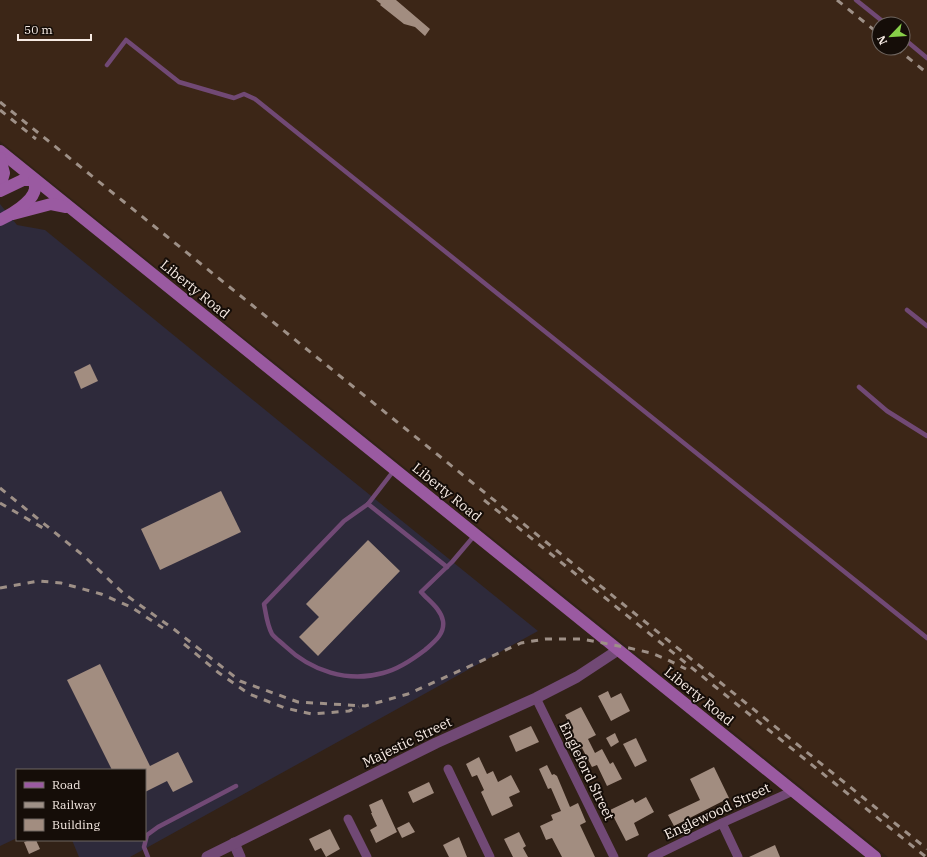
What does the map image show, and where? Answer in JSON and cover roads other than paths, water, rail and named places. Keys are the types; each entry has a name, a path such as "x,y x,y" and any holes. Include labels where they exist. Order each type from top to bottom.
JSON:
{"main road":[{"name":"Liberty Road","path":"0,151 34,180 476,534 875,857"},
{"path":"0,158 4,173 0,187"},
{"path":"0,191 23,180 34,180 35,189 33,194 13,214"},
{"path":"0,220 13,214 51,204 70,209"}],"street":[{"name":"Majestic Street","path":"207,857 436,743 536,698 577,677 618,650"},
{"name":"Engleford Street","path":"536,698 614,857"},
{"path":"448,769 490,857"},
{"name":"Englewood Street","path":"652,857 793,791"},
{"path":"348,819 367,857"},
{"path":"722,823 738,857"},
{"path":"234,844 240,857"}],"lane":[{"path":"856,0 876,16"},
{"path":"107,65 126,40 179,82 234,98 244,94 255,100 927,638"},
{"path":"911,45 927,58"},
{"path":"907,310 927,326"},
{"path":"859,387 887,411 927,436"},
{"path":"395,469 368,504 344,521 264,604 266,619 272,634 295,656 315,668 349,677 364,677 383,673 408,662 435,641 442,632 443,622 440,612 421,592 447,568 476,534"},
{"path":"368,504 447,568"},
{"path":"146,839 147,835 158,827 236,786"},
{"path":"146,841 144,847 148,857"}],"railway":[{"path":"837,0 871,28"},
{"path":"906,56 927,73"},
{"path":"0,102 927,849"},
{"path":"0,110 36,139"},
{"path":"0,488 85,557 123,593 175,630 240,681 298,702 365,706 408,694 521,643 545,639 582,639 629,648 651,653 686,669"},
{"path":"484,500 926,857"},
{"path":"0,503 43,528"},
{"path":"0,588 39,581 61,583 101,594 131,607 163,628"},
{"path":"184,644 219,673 249,694 285,708 312,714 349,711 359,707"}]}
